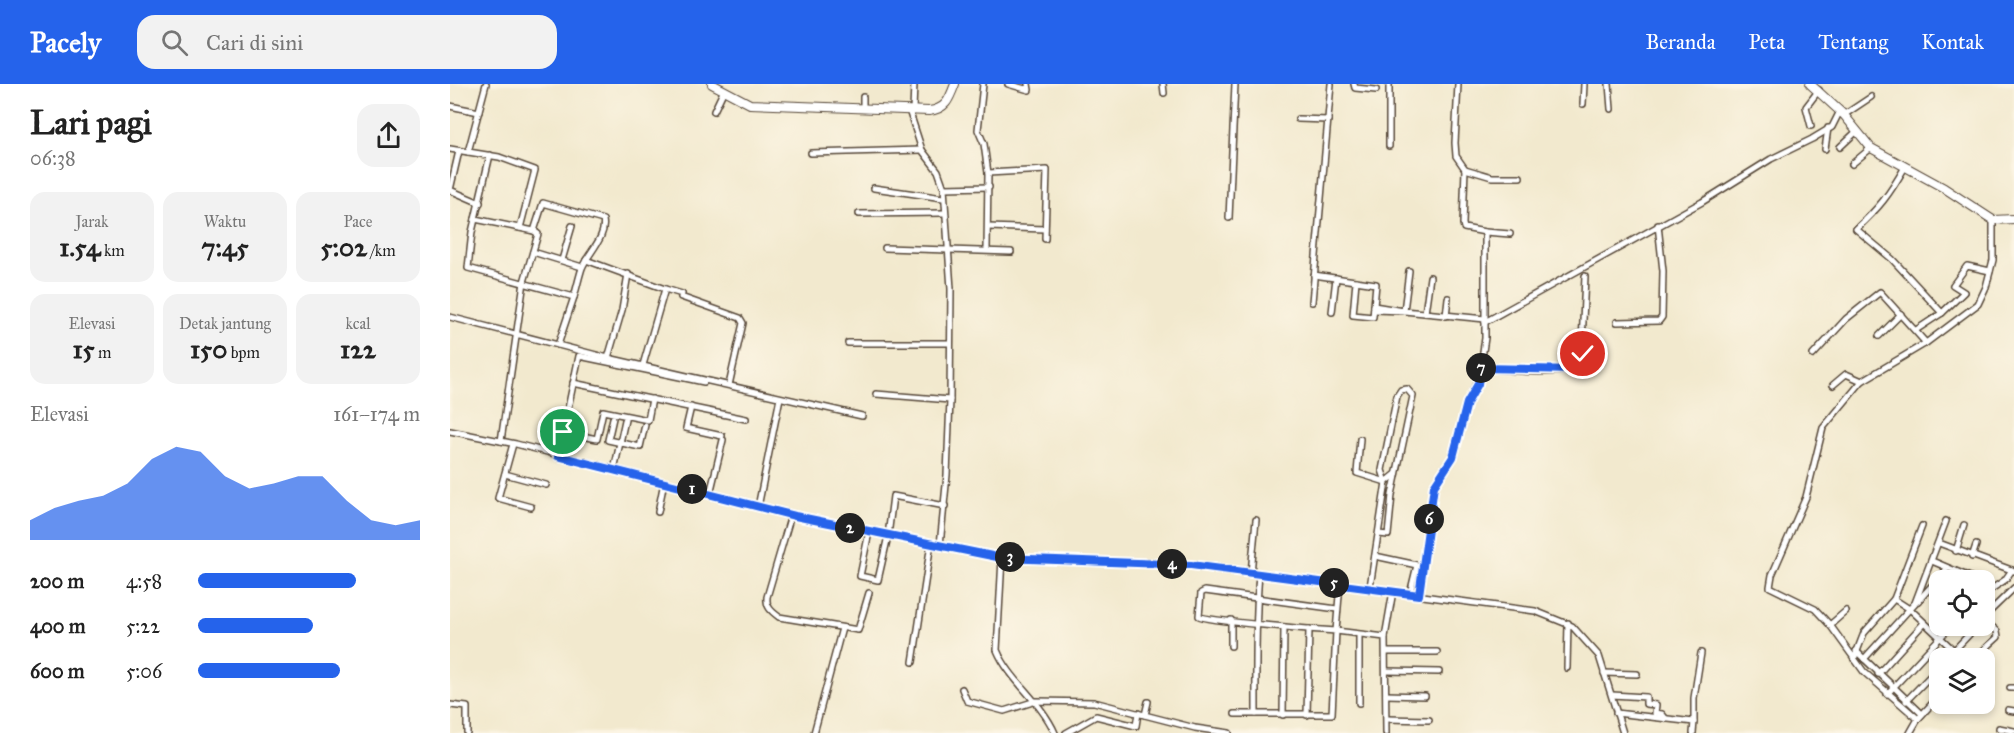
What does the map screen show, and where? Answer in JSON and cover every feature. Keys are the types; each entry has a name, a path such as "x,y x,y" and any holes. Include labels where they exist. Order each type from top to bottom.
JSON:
{"street":[{"path":"468,152 486,84"},
{"path":"712,84 750,104 911,110 942,109 948,102 955,84"},
{"path":"914,84 911,110 921,150 938,171 944,188 946,248 951,289 950,400 945,506 940,545"},
{"path":"983,84 978,130 984,144 988,173 987,250"},
{"path":"1008,84 1029,90 1028,84"},
{"path":"1163,84 1164,93"},
{"path":"1229,218 1235,84"},
{"path":"1312,302 1331,84"},
{"path":"1354,84 1355,88 1376,90"},
{"path":"1389,84 1389,146"},
{"path":"1458,84 1455,143 1456,156 1465,169 1463,226 1485,232 1510,234"},
{"path":"1583,104 1584,84"},
{"path":"1610,84 1611,109"},
{"path":"1810,84 1842,113 1871,148 1993,220 2014,219"},
{"path":"714,111 724,90"},
{"path":"1811,126 1806,107 1819,90"},
{"path":"863,97 863,107"},
{"path":"1374,308 1485,320 1828,128 1842,113 1871,97"},
{"path":"450,106 479,112"},
{"path":"1298,119 1328,120"},
{"path":"1825,148 1828,128"},
{"path":"1840,147 1857,131"},
{"path":"1852,164 1871,148"},
{"path":"450,149 490,155 535,170 520,228"},
{"path":"811,153 921,150"},
{"path":"459,151 450,190 480,203"},
{"path":"490,155 475,219 468,268 574,297"},
{"path":"1905,167 1894,190 1880,207 1856,229 1892,259 1942,313"},
{"path":"1465,169 1488,176 1520,177"},
{"path":"988,173 1047,171 1045,239"},
{"path":"944,188 989,187"},
{"path":"874,189 943,198"},
{"path":"534,231 543,203 603,220 598,241 582,267 558,345"},
{"path":"859,214 944,213"},
{"path":"475,219 534,231 538,234 524,282 501,441"},
{"path":"1920,717 1887,694 1854,659 1830,625 1815,609 1770,587 1772,575 1806,497 1822,428 1862,381 1926,343 1978,304 1990,271 1993,220"},
{"path":"1617,322 1659,321 1662,317 1663,271 1658,225"},
{"path":"562,261 572,226"},
{"path":"988,226 1045,229"},
{"path":"1419,595 1434,486 1453,457 1467,403 1478,384 1485,320 1485,232"},
{"path":"885,248 946,248 1011,252"},
{"path":"533,252 582,267"},
{"path":"586,260 682,294 681,297 740,318 743,323 729,385"},
{"path":"1916,330 1942,313 1964,292 1953,285 1966,266 1990,271"},
{"path":"1404,311 1409,271"},
{"path":"608,358 622,310 628,274"},
{"path":"1314,275 1336,278 1356,281 1376,284 1373,316 1353,315 1356,281"},
{"path":"1480,368 1556,371 1575,370 1581,366 1585,276"},
{"path":"1425,313 1430,277"},
{"path":"1332,312 1336,278"},
{"path":"644,365 665,289"},
{"path":"1813,355 1846,319 1880,292 1926,343"},
{"path":"1446,316 1448,298"},
{"path":"1879,336 1901,314"},
{"path":"450,317 608,358 862,416"},
{"path":"848,343 950,343"},
{"path":"558,456 579,356 715,384"},
{"path":"1833,385 1846,374 1862,381"},
{"path":"573,383 746,419"},
{"path":"1370,587 1386,482 1382,470 1397,396 1401,390 1407,389 1413,396 1396,474 1388,536 1379,534"},
{"path":"876,394 950,400"},
{"path":"758,507 780,398"},
{"path":"563,432 597,439 603,411 648,420 652,399"},
{"path":"691,407 686,428 722,438 710,494"},
{"path":"613,418 608,440 620,443 640,447 645,425"},
{"path":"614,470 625,420"},
{"path":"450,431 501,441 791,515 1002,558 1137,562 1251,573 1370,587 1534,611 1568,622 1586,639 1599,656 1623,733"},
{"path":"1360,439 1355,471 1386,482"},
{"path":"513,444 498,498 531,507"},
{"path":"505,474 546,485"},
{"path":"1386,482 1396,474"},
{"path":"658,512 664,482"},
{"path":"869,532 860,576 876,579 881,576 893,496 945,506"},
{"path":"791,515 766,603 770,611 779,617 860,629 869,593"},
{"path":"1251,573 1256,520"},
{"path":"1864,659 1911,610 1939,543 1946,520"},
{"path":"1956,551 1964,525"},
{"path":"1854,659 1864,633 1894,599 1922,526"},
{"path":"912,662 931,543"},
{"path":"1939,543 2013,570 2004,580 1995,584"},
{"path":"1972,556 1976,545"},
{"path":"1375,556 1417,565 1410,594"},
{"path":"1002,558 997,650 1001,660 1036,700 1055,733"},
{"path":"1915,603 1947,569 1932,561"},
{"path":"1256,714 1259,574"},
{"path":"1235,714 1332,714 1340,584"},
{"path":"1995,607 2014,588"},
{"path":"1386,733 1387,652 1385,637 1394,591"},
{"path":"1337,609 1202,592 1201,618 1385,637"},
{"path":"1894,599 1911,610 1952,648"},
{"path":"1830,625 1845,610"},
{"path":"1231,646 1232,620"},
{"path":"1567,668 1568,622"},
{"path":"1878,674 1924,623"},
{"path":"1283,715 1284,627"},
{"path":"814,733 842,628"},
{"path":"1307,715 1310,629"},
{"path":"1986,648 1998,637 1995,629"},
{"path":"1359,636 1359,703"},
{"path":"1958,648 1968,636"},
{"path":"1887,694 1939,637"},
{"path":"1856,651 1920,717"},
{"path":"1387,652 1437,652"},
{"path":"1693,733 1694,698 1701,653"},
{"path":"1387,671 1438,672"},
{"path":"1604,673 1627,671 1637,674"},
{"path":"1906,701 1929,677"},
{"path":"962,688 967,701 999,710 1010,710 1036,700 1094,702 1195,728 1229,733"},
{"path":"1386,695 1425,696"},
{"path":"1612,695 1646,697 1646,704 1656,705 1655,713 1662,714 1666,719"},
{"path":"1134,733 1148,702"},
{"path":"450,705 467,707 467,733"},
{"path":"1910,733 1929,707"},
{"path":"1616,713 1694,722"},
{"path":"1066,733 1096,716 1136,726"},
{"path":"1387,719 1429,720"},
{"path":"1999,728 2014,731"}],"route":[{"path":"563,432 558,456 795,516 1002,558 1024,557 1191,565 1419,595 1434,486 1453,457 1467,403 1478,384 1480,368 1575,370 1581,366 1583,354"}]}
